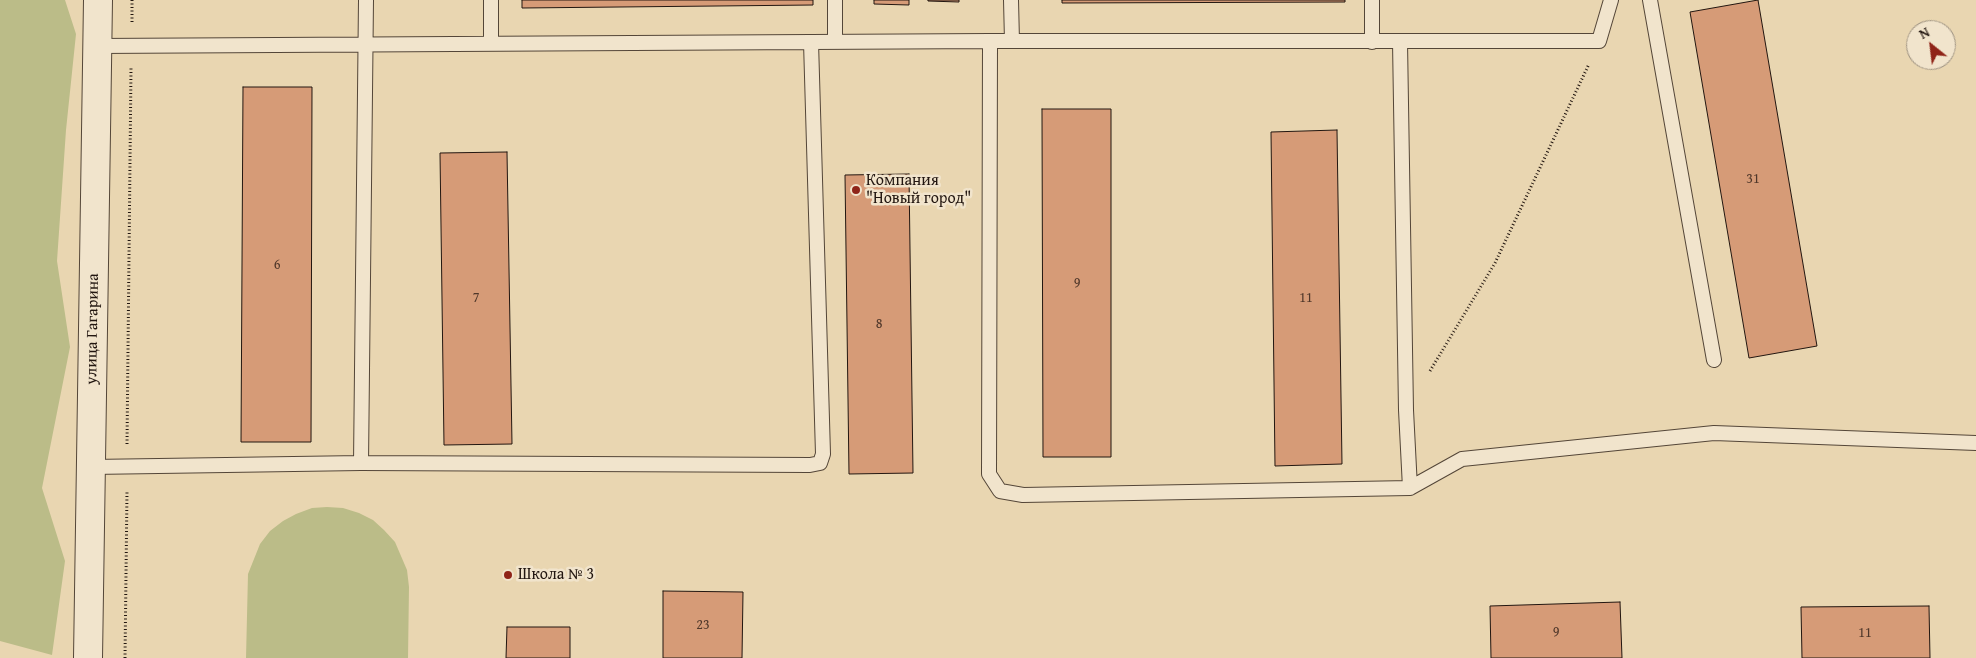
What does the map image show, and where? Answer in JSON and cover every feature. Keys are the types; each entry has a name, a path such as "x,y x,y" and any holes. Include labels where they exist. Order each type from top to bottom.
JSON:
{"street":[{"name":"улица Гагарина","path":"88,658 98,0"}],"lane":[{"path":"361,462 366,0"},
{"path":"491,44 492,0"},
{"path":"835,0 835,42"},
{"path":"1011,0 1012,41"},
{"path":"1372,0 1372,42"},
{"path":"97,46 990,41 1600,41 1611,0"},
{"path":"1650,0 1714,360"},
{"path":"990,41 989,474 1000,491 1023,495 1410,488 1462,459 1714,433 1976,443"},
{"path":"91,467 361,462 790,465 820,463 823,454 810,42"},
{"path":"1400,42 1406,410 1410,488"}],"path":[{"path":"125,658 132,0"},
{"path":"1406,410 1496,263 1600,41"}],"green space":[{"path":"0,0 65,0 76,34 66,130 57,261 70,347 42,488 65,561 52,655 0,641"},
{"path":"312,508 343,508 373,520 395,542 407,570 409,587 408,658 246,658 248,574 260,544 270,531 283,521"}],"building":[{"path":"522,0 813,0 813,5 522,8"},
{"path":"874,0 909,0 909,5 874,4"},
{"path":"959,0 959,2 928,1"},
{"path":"1062,0 1345,0 1345,2 1062,3"},
{"path":"1758,0 1817,346 1749,358 1690,12"},
{"path":"243,87 312,87 311,442 241,442"},
{"path":"1042,109 1111,109 1111,457 1043,457"},
{"path":"1337,130 1342,464 1275,466 1271,132"},
{"path":"507,152 512,444 444,445 440,153"},
{"path":"909,174 913,473 849,474 845,175"},
{"path":"663,591 743,592 742,658 663,658"},
{"path":"1620,602 1622,658 1491,658 1490,606"},
{"path":"1929,606 1930,658 1802,658 1801,607"},
{"path":"507,627 570,627 570,658 506,658"}],"place":[{"name":"Компания \"Новый город\"","path":"856,190"},
{"name":"Школа № 3","path":"508,575"}]}
